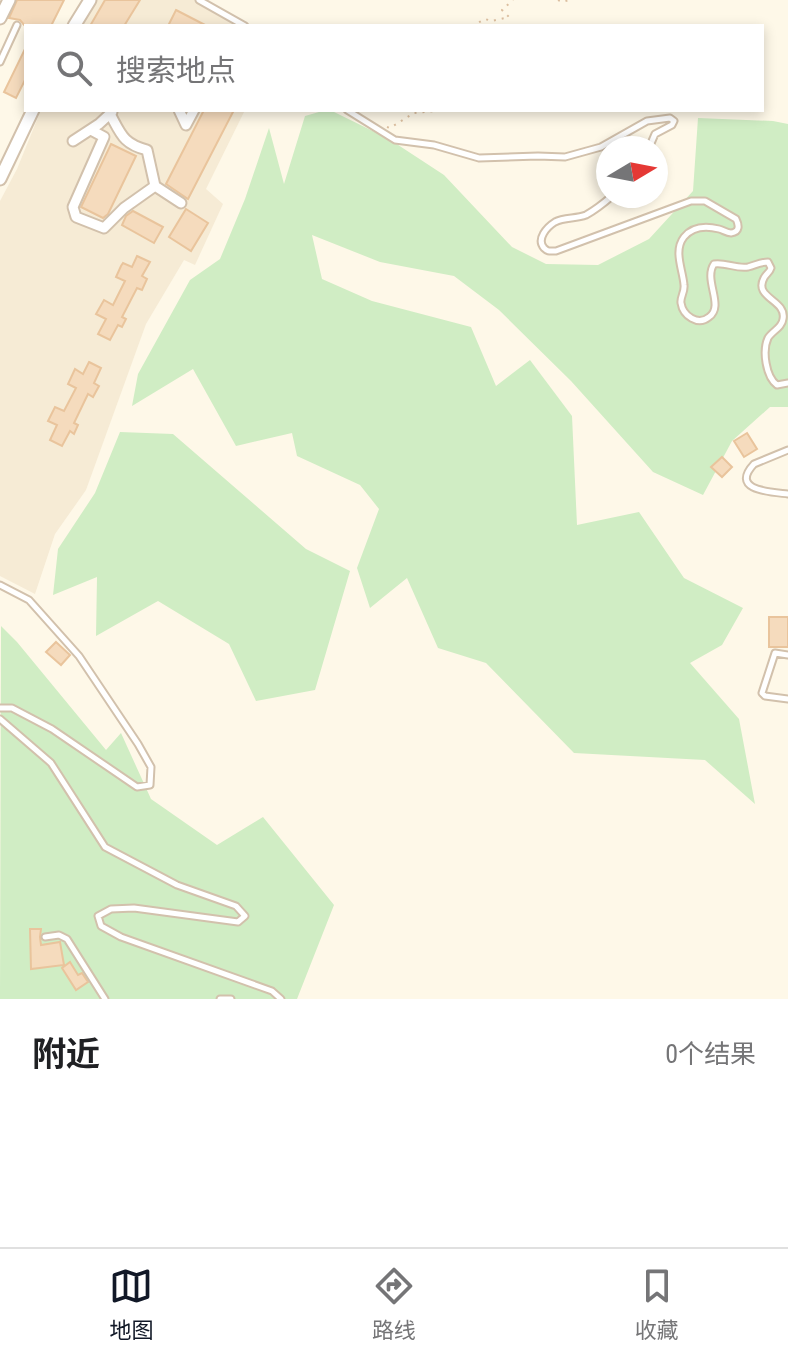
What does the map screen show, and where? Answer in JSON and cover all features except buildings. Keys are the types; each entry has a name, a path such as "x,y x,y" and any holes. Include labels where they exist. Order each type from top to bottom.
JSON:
{"street":[{"path":"0,18 9,0"},
{"path":"75,24 90,0"},
{"path":"0,179 32,112"},
{"path":"73,141 112,112 123,138 133,146 147,150 155,186 181,203"},
{"path":"180,112 186,125 193,112"},
{"path":"91,130 104,137 73,207 76,217 104,228 124,208 155,186"}],"lane":[{"path":"199,0 241,24"},
{"path":"0,62 17,25"},
{"path":"350,112 395,140 434,145 479,158 565,157 596,148"},
{"path":"620,136 647,121 670,118 674,121 654,136"},
{"path":"597,208 581,217 554,223 541,237 543,247 556,251 691,201 705,201 736,219 739,223 736,232 701,227 683,238 679,253 685,290 682,307 695,320 705,320 713,315 716,306 710,271 714,264 749,267 768,262 771,271 763,279 763,289 768,298 781,306 784,315 781,325 768,339 766,355 769,376 777,385 788,383"},
{"path":"788,450 754,464 747,475 749,484 755,490 788,494"},
{"path":"0,585 29,600 79,656 151,767 150,785 137,787 52,729 12,708 0,708"},
{"path":"788,655 775,653 762,693 788,699"},
{"path":"0,719 51,763 105,847 177,885 236,906 245,916 238,922 134,908 111,909 98,916 101,926 121,937 272,991 281,999"},
{"path":"45,937 59,935 67,939 105,999"},
{"path":"220,999 231,999"}],"path":[{"path":"476,24 485,19 492,21 509,17 502,10 513,0"},
{"path":"558,0 569,0"},
{"path":"379,126 390,128 414,113 425,112"}],"shaded area":[{"path":"93,0 202,0 241,24 78,24"},
{"path":"40,112 244,112 206,189 223,204 195,265 184,260 146,324 86,490 55,534 35,594 0,576 0,201"}],"green space":[{"path":"334,112 389,139 444,175 512,247 546,264 598,265 649,239 693,191 698,118 788,124 788,407 770,407 732,441 703,495 653,472 571,381 499,310 454,276 380,262 312,235 322,279 372,301 471,327 496,386 530,360 572,416 577,525 639,512 684,578 743,608 722,645 690,663 739,719 755,804 705,760 574,753 486,663 438,648 407,578 370,608 357,568 379,509 360,485 297,456 292,433 236,446 193,369 132,406 138,374 190,280 220,259 269,128 284,184 305,116"},
{"path":"120,432 173,434 306,549 350,571 315,690 256,701 229,644 158,601 96,636 97,577 53,595 58,549 95,493"},
{"path":"1,626 106,750 121,733 151,799 217,845 263,817 334,905 297,999 0,999"}]}
